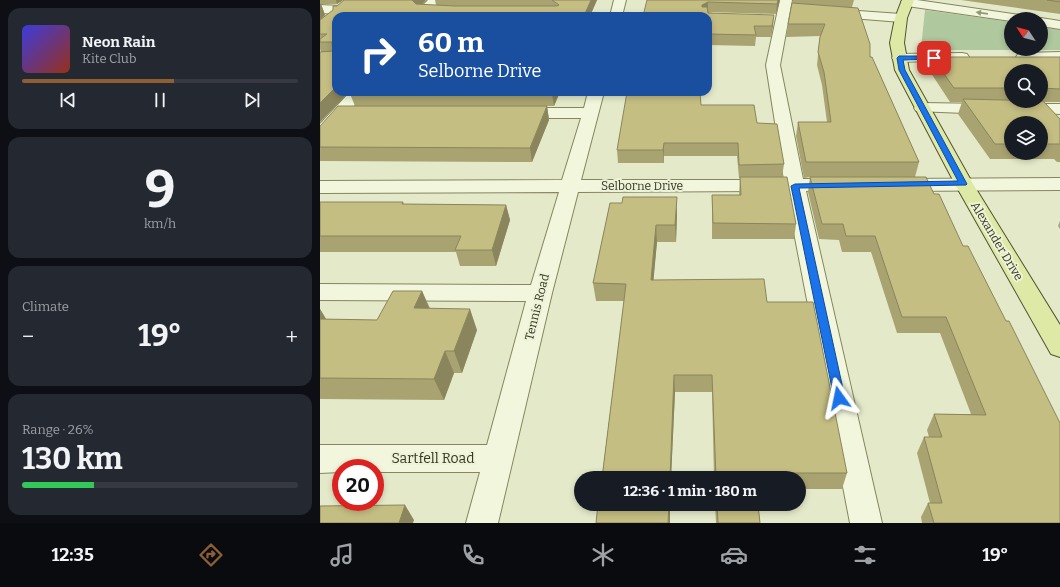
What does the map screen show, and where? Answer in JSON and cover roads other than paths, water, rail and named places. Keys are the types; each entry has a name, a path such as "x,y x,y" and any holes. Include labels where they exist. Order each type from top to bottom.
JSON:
{"main road":[{"path":"338,12 352,0"},
{"name":"Alexander Drive","path":"907,1 901,18 897,43 902,70 964,184 1060,347"},
{"path":"325,23 332,17"}],"street":[{"path":"435,0 423,11 453,12"},
{"path":"617,12 620,0"},
{"path":"907,1 1004,16"},
{"path":"320,9 340,10"},
{"path":"800,10 780,12 773,65 795,186 866,523"},
{"path":"815,12 901,18"},
{"path":"1048,23 1060,25"},
{"path":"1013,57 1060,56"},
{"path":"899,58 974,57"},
{"path":"320,134 354,96"},
{"path":"504,113 593,102"},
{"name":"Tennis Road","path":"482,523 540,292 593,102"},
{"path":"922,108 1043,109 1058,116"},
{"path":"339,113 362,113"},
{"path":"881,185 1060,184"},
{"name":"Selborne Drive","path":"320,187 857,185"},
{"path":"320,292 540,292"},
{"name":"Sartfell Road","path":"320,459 499,458"}]}
